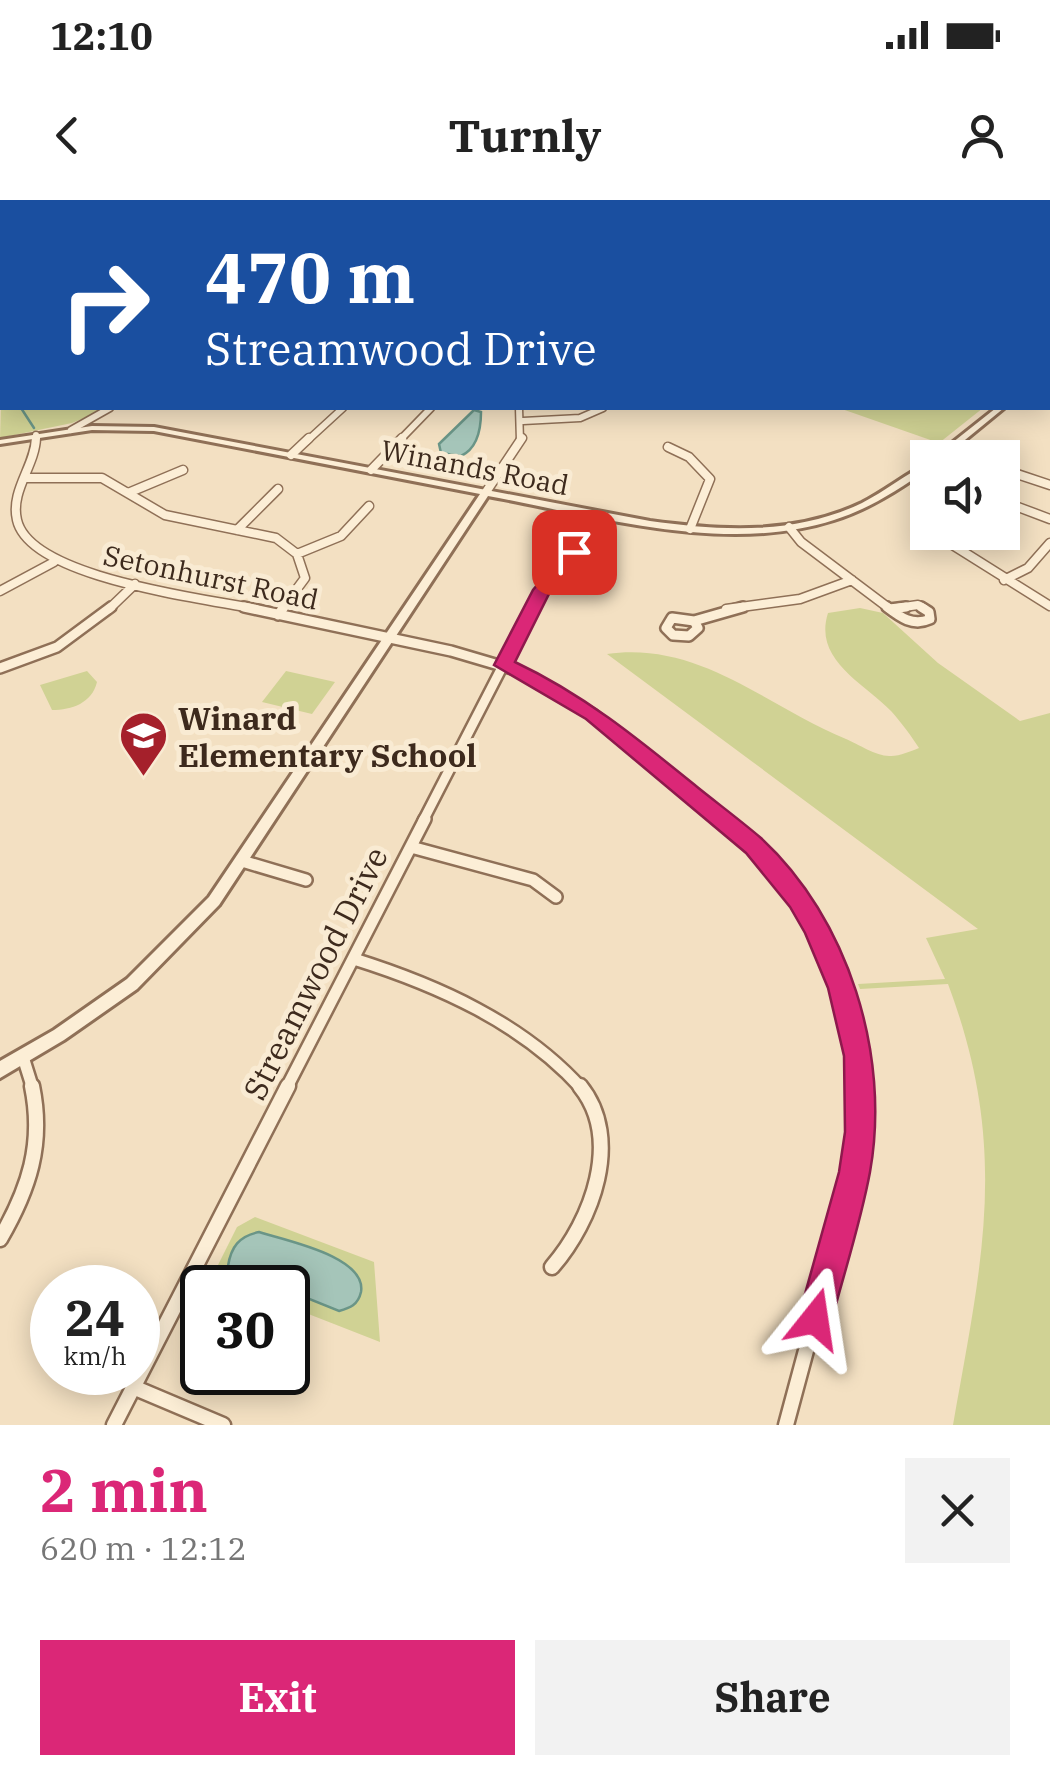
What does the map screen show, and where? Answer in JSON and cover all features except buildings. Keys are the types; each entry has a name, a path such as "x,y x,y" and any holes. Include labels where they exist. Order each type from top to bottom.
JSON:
{"street":[{"path":"919,200 961,200"},
{"path":"71,430 106,410"},
{"path":"291,455 340,410"},
{"path":"372,470 428,410"},
{"path":"0,1070 94,1012 158,961 214,900 519,444 520,410"},
{"path":"522,420 580,418 598,410"},
{"path":"959,440 997,410"},
{"name":"Winands Road","path":"0,442 71,430 154,429 690,529 789,527 865,507 910,478"},
{"name":"Setonhurst Road","path":"36,435 34,458 16,501 17,524 30,545 54,562 135,584 504,665 556,689 593,714 754,846 799,900 842,988 858,1056 860,1132 848,1199 786,1425"},
{"path":"668,448 689,457 710,479 690,529"},
{"path":"128,493 183,470"},
{"path":"1020,474 1050,485"},
{"path":"24,478 92,476 110,480 165,515 276,538 298,554 305,578 278,614"},
{"path":"237,530 278,489"},
{"path":"298,554 341,536 369,506"},
{"path":"1020,508 1050,519"},
{"path":"789,527 800,542 890,609"},
{"path":"1004,580 1028,568 1050,543"},
{"path":"960,550 1050,606"},
{"name":"Streamwood Drive","path":"160,1335 542,590 574,552"},
{"path":"0,591 54,562"},
{"path":"694,621 726,609 800,599 852,580"},
{"path":"0,668 66,645 93,626 135,584"},
{"path":"410,847 533,880 556,897"},
{"path":"242,861 306,880"},
{"path":"354,958 424,980 462,997 573,1078 587,1094 601,1130 599,1170 579,1233 552,1267"},
{"path":"0,1239 26,1190 39,1134 36,1092 23,1056"},
{"name":"Streamwood Drive","path":"114,1425 129,1395"},
{"path":"152,1395 223,1425"}],"green space":[{"path":"1,410 103,410 72,423 0,438"},
{"path":"845,410 980,410 943,440 930,440"},
{"path":"860,608 883,613 938,663 1020,721 1050,713 1050,1425 953,1425 981,1256 985,1204 979,1099 948,984 860,989 858,984 945,979 926,938 978,929 607,654 641,653 702,666 873,752 900,755 919,748 891,711 844,669 828,644 828,613"},
{"path":"87,671 97,682 91,695 74,707 52,710 40,685"},
{"path":"286,671 335,682 312,714 262,702"},
{"path":"255,1217 374,1262 380,1342 310,1315 310,1265 218,1265 237,1227"}],"shaded area":[{"path":"474,410 481,412 481,418 471,448 461,456 441,453 439,444"},
{"path":"259,1232 338,1259 359,1279 358,1300 339,1311 310,1299 310,1265 228,1265 237,1243"}],"waterway":[{"path":"22,410 34,428"}],"place":[{"name":"Winard Elementary School","path":"143,778"}],"route":[{"path":"574,552 542,590 504,665 556,689 593,714 754,846 799,900 842,988 858,1056 860,1132 854,1172 815,1319"}]}
